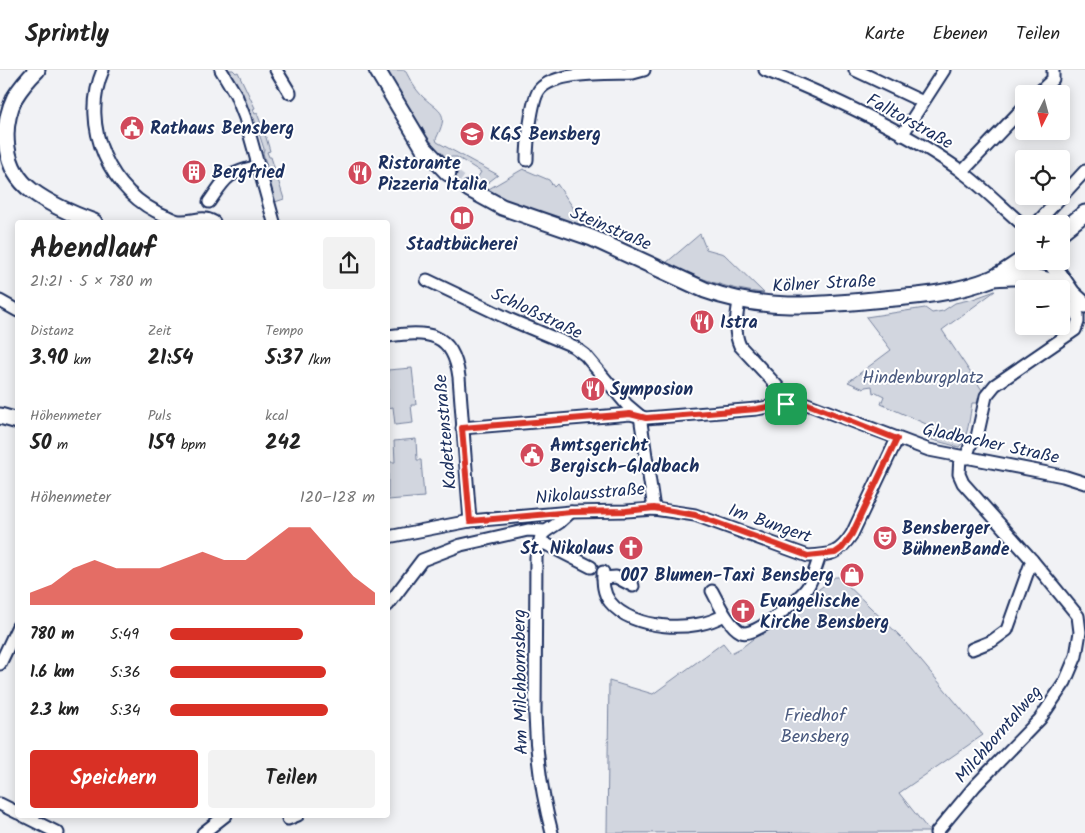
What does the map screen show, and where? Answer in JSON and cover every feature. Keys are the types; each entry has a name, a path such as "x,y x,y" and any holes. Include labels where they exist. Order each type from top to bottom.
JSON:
{"main road":[{"path":"376,70 423,147 448,173"},
{"path":"28,73 8,113 2,143 10,162 25,185 45,200 90,220"},
{"name":"Steinstraße","path":"468,189 502,207 592,238 705,290 739,301"},
{"path":"1070,225 1085,213"},
{"name":"Kölner Straße","path":"739,301 792,306 823,305 936,294 961,289 994,278 1015,265"},
{"path":"1056,270 1076,302"},
{"path":"994,278 1039,278 1047,281 1076,302"},
{"path":"0,416 15,420"}],"street":[{"path":"102,70 96,84 94,108 96,131 102,152 108,165 136,199 162,219"},
{"path":"276,70 290,92"},
{"path":"527,160 528,135 538,90 564,73 633,73 644,70"},
{"name":"Falltorstraße","path":"765,70 871,118 936,154 962,172 1015,218"},
{"path":"855,70 923,102"},
{"path":"902,135 944,70"},
{"path":"1047,85 1053,79 1053,70"},
{"path":"224,74 236,95 245,118 273,220"},
{"path":"962,172 1015,116"},
{"path":"209,202 227,177 239,171 258,166"},
{"path":"1044,215 1085,171"},
{"path":"193,220 209,220"},
{"name":"Schloßstraße","path":"427,280 511,320 573,346 585,355 628,405 640,416"},
{"path":"0,301 15,309"},
{"path":"462,428 619,415 646,418 757,409 786,404 778,387 740,346 736,338 739,301"},
{"path":"963,458 971,443 977,437 987,394 995,385 1075,330 1078,322 1076,302"},
{"name":"Kadettenstraße","path":"390,336 427,335 440,340 446,344 457,363 470,521"},
{"name":"Gladbacher Straße","path":"786,404 800,401 806,402 929,450 1063,476 1085,483"},
{"name":"Nikolausstraße","path":"390,537 470,521 571,512 626,511 654,508 640,416"},
{"name":"Im Bungert","path":"654,508 695,515 808,556 835,553 842,548 852,534 897,439"},
{"name":"Milchborntalweg","path":"936,833 975,786 1040,719 1065,682 1076,656 1080,632 1078,616 1032,560 963,483 959,474 963,458"},
{"path":"390,602 422,560 461,545 528,530 546,531 571,512"},
{"name":"Am Milchbornsberg","path":"546,531 541,536 536,557 535,732 545,804 552,833"},
{"path":"540,542 591,567"},
{"path":"712,591 724,615 739,631 751,633 777,616 798,598 808,586 820,556"},
{"path":"972,649 992,641 1006,630 1032,560"},
{"path":"633,586 616,577 603,575 603,587 610,601 621,611 645,622 668,626 694,625 715,620 724,615"},
{"path":"0,664 15,632"},
{"path":"0,804 15,812"},
{"path":"28,818 58,833"},
{"path":"203,833 222,818"}],"green space":[{"path":"228,70 238,72 255,108 253,109 255,114 257,113 263,129 261,130 263,135 265,134 270,151 267,152 269,157 271,157 284,199 275,202 266,171 268,170 263,153 264,149 254,118 251,116"},
{"path":"387,70 405,70 423,97 442,114 443,118 436,139 437,142 498,175 482,187 475,182 481,172 457,157 443,157 418,125"},
{"path":"523,169 549,180 554,187 557,184 581,219 595,232 513,203 487,190"},
{"path":"700,234 706,249 724,254 764,293 714,282 666,263"},
{"name":"Hindenburgplatz","path":"995,291 942,330 984,393 981,403 972,403 967,433 959,447 929,439 929,429 926,424 881,404 884,396 876,392 873,393 872,386 865,387 864,389 848,382 891,350 866,317 925,308 932,313 943,311 955,303"},
{"path":"412,368 416,405 411,405 413,423 395,425 393,407 390,408 390,370"},
{"path":"416,439 417,460 421,460 424,497 390,500 390,462 395,462 394,441"},
{"name":"Friedhof Bensberg","path":"835,577 839,577 901,637 983,735 899,793 930,832 607,833 609,681 653,694 723,643 731,653 741,648"}],"tunnel":[{"path":"448,173 469,189"}],"place":[{"name":"Rathaus Bensberg","path":"132,128"},
{"name":"KGS Bensberg","path":"472,134"},
{"name":"Bergfried","path":"194,172"},
{"name":"Ristorante Pizzeria Italia","path":"360,173"},
{"name":"Stadtbücherei","path":"462,218"},
{"name":"Istra","path":"702,322"},
{"name":"Symposion","path":"593,389"},
{"name":"Amtsgericht Bergisch-Gladbach","path":"532,455"},
{"name":"Bensberger BühnenBande","path":"885,538"},
{"name":"St. Nikolaus","path":"631,548"},
{"name":"007 Blumen-Taxi Bensberg","path":"852,575"},
{"name":"Evangelische Kirche Bensberg","path":"743,611"}],"route":[{"path":"800,401 806,402 897,439 852,534 842,548 835,553 808,556 695,515 654,508 626,511 571,512 470,521 462,428 630,414 646,418 757,409 786,404 800,401"}]}
